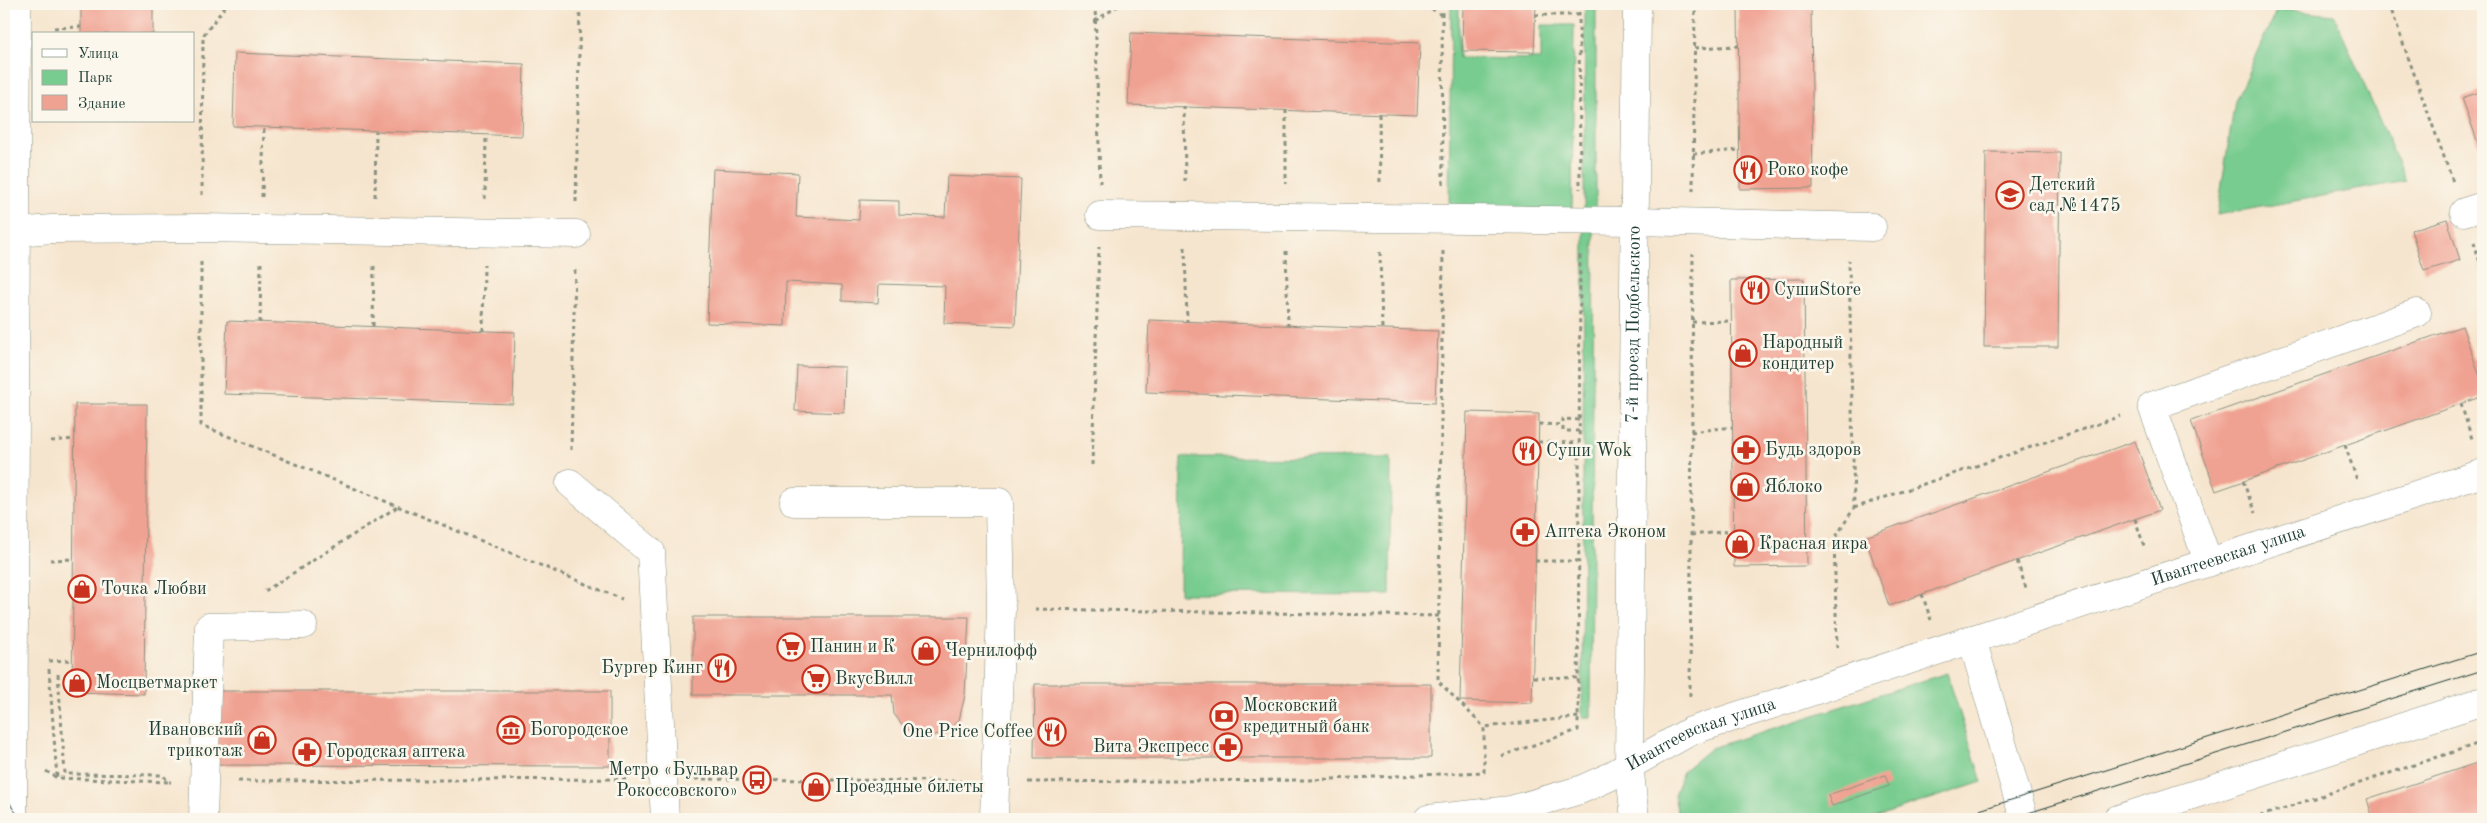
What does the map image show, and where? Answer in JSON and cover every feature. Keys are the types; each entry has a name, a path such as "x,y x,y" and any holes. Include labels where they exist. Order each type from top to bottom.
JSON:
{"street":[{"path":"13,819 17,4"},
{"name":"7-й проезд Подбельского","path":"1635,819 1629,764 1637,4"},
{"path":"1100,215 1580,222 1636,221 1860,227"},
{"path":"17,232 52,229 202,228 576,234"},
{"path":"2208,561 2152,406 2417,313"},
{"name":"Ивантеевская улица","path":"1428,819 1511,810 1580,790 1607,778 1691,731 2208,561 2483,473"},
{"path":"570,483 651,552 666,819"},
{"path":"794,502 999,502 1001,608 994,819"},
{"path":"203,819 209,627 303,625"},
{"path":"1972,639 2024,819"},
{"path":"2118,819 2483,701"}],"path":[{"path":"227,4 203,36 201,425 654,613"},
{"path":"1096,21 1121,4"},
{"path":"1424,4 1442,16"},
{"path":"40,766 57,778 168,782 663,779 1137,782 1300,780 1484,772 1484,727 1438,680 1443,220 1442,4"},
{"path":"1501,756 1578,730 1579,4"},
{"path":"1690,704 1695,4"},
{"path":"2389,4 2455,187"},
{"path":"1535,15 1579,15"},
{"path":"54,28 81,27"},
{"path":"1695,48 1738,46"},
{"path":"1184,106 1187,322"},
{"path":"1286,110 1288,325"},
{"path":"1379,114 1382,329"},
{"path":"260,323 264,126"},
{"path":"373,326 376,130"},
{"path":"483,331 486,135"},
{"path":"1693,154 1740,150"},
{"path":"1837,649 1834,540 1854,508 1860,227"},
{"path":"1692,322 1731,321"},
{"path":"2461,404 2475,445"},
{"path":"1854,508 2152,406"},
{"path":"1578,420 1563,419 1563,431 1579,431"},
{"path":"1539,424 1563,425"},
{"path":"1691,432 1732,427"},
{"path":"51,440 75,439"},
{"path":"1538,442 1579,443"},
{"path":"2345,445 2358,484"},
{"path":"2243,481 2256,517"},
{"path":"258,596 397,506"},
{"path":"2135,519 2147,554"},
{"path":"1691,535 1733,530"},
{"path":"50,560 73,559"},
{"path":"1535,561 1579,561"},
{"path":"2017,561 2028,594"},
{"path":"1922,594 1933,626"},
{"path":"1001,608 1439,616"},
{"path":"49,661 72,660"},
{"path":"49,669 57,778"},
{"path":"58,674 65,774 163,775 168,782"},
{"path":"1532,677 1579,678"},
{"path":"1484,727 1579,717"},
{"path":"2252,819 2483,742"}],"green space":[{"path":"1451,4 1459,4 1459,58 1541,59 1541,25 1574,25 1572,210 1449,209"},
{"path":"1585,4 1596,4 1596,215 1584,216"},
{"path":"2277,9 2334,15 2406,181 2217,215 2235,101"},
{"path":"1584,230 1594,230 1591,717 1582,717"},
{"path":"1181,457 1391,458 1390,595 1180,594"},
{"path":"1947,673 1982,782 1869,819 1679,819 1674,795 1683,771 1711,748"}],"building":[{"path":"81,4 153,4 153,32 81,32"},
{"path":"1463,4 1536,4 1534,52 1462,51"},
{"path":"1738,4 1811,4 1813,188 1740,189"},
{"path":"1131,33 1420,43 1417,115 1128,105"},
{"path":"235,53 524,64 522,136 233,126"},
{"path":"2483,91 2483,157 2462,98"},
{"path":"1986,152 2060,153 2058,347 1984,347"},
{"path":"713,169 798,173 796,217 859,220 860,200 899,201 899,215 945,217 947,176 1021,179 1015,326 944,323 945,286 879,284 878,303 842,301 842,285 786,282 785,326 707,323"},
{"path":"2447,219 2460,260 2424,271 2411,230"},
{"path":"1804,279 1807,566 1734,567 1731,280"},
{"path":"1149,320 1438,331 1435,403 1146,392"},
{"path":"227,321 515,332 513,404 224,394"},
{"path":"2462,326 2483,385 2483,396 2216,491 2191,421"},
{"path":"797,366 845,367 844,413 795,411"},
{"path":"75,404 147,404 144,694 72,692"},
{"path":"1467,412 1539,414 1532,703 1460,701"},
{"path":"2135,441 2160,510 1889,606 1865,537"},
{"path":"693,617 969,617 965,695 959,720 946,732 929,737 915,734 904,727 894,714 892,695 693,695"},
{"path":"1035,684 1431,684 1431,758 1034,758"},
{"path":"214,691 610,691 610,766 213,765"},
{"path":"2483,761 2483,819 2373,819 2367,799"},
{"path":"1885,775 1889,786 1832,806 1828,795"}],"tram line":[{"path":"1951,819 2483,651"},
{"path":"2009,819 2483,670"},
{"path":"4,791 13,809 22,819"}],"place":[{"name":"Роко кофе","path":"1748,170"},
{"name":"Детский сад №1475","path":"2010,195"},
{"name":"СушиStore","path":"1755,290"},
{"name":"Народный кондитер","path":"1743,353"},
{"name":"Будь здоров","path":"1746,450"},
{"name":"Суши Wok","path":"1527,451"},
{"name":"Яблоко","path":"1745,487"},
{"name":"Аптека Эконом","path":"1525,532"},
{"name":"Красная икра","path":"1740,544"},
{"name":"Точка Любви","path":"82,589"},
{"name":"Панин и К","path":"791,647"},
{"name":"Чернилофф","path":"926,651"},
{"name":"Бургер Кинг","path":"722,668"},
{"name":"ВкусВилл","path":"816,679"},
{"name":"Мосцветмаркет","path":"77,683"},
{"name":"Московский кредитный банк","path":"1224,716"},
{"name":"Богородское","path":"511,730"},
{"name":"One Price Coffee","path":"1052,732"},
{"name":"Ивановский трикотаж","path":"262,740"},
{"name":"Вита Экспресс","path":"1228,747"},
{"name":"Городская аптека","path":"307,752"},
{"name":"Метро «Бульвар Рокоссовского»","path":"757,780"},
{"name":"Проездные билеты","path":"816,787"}]}
